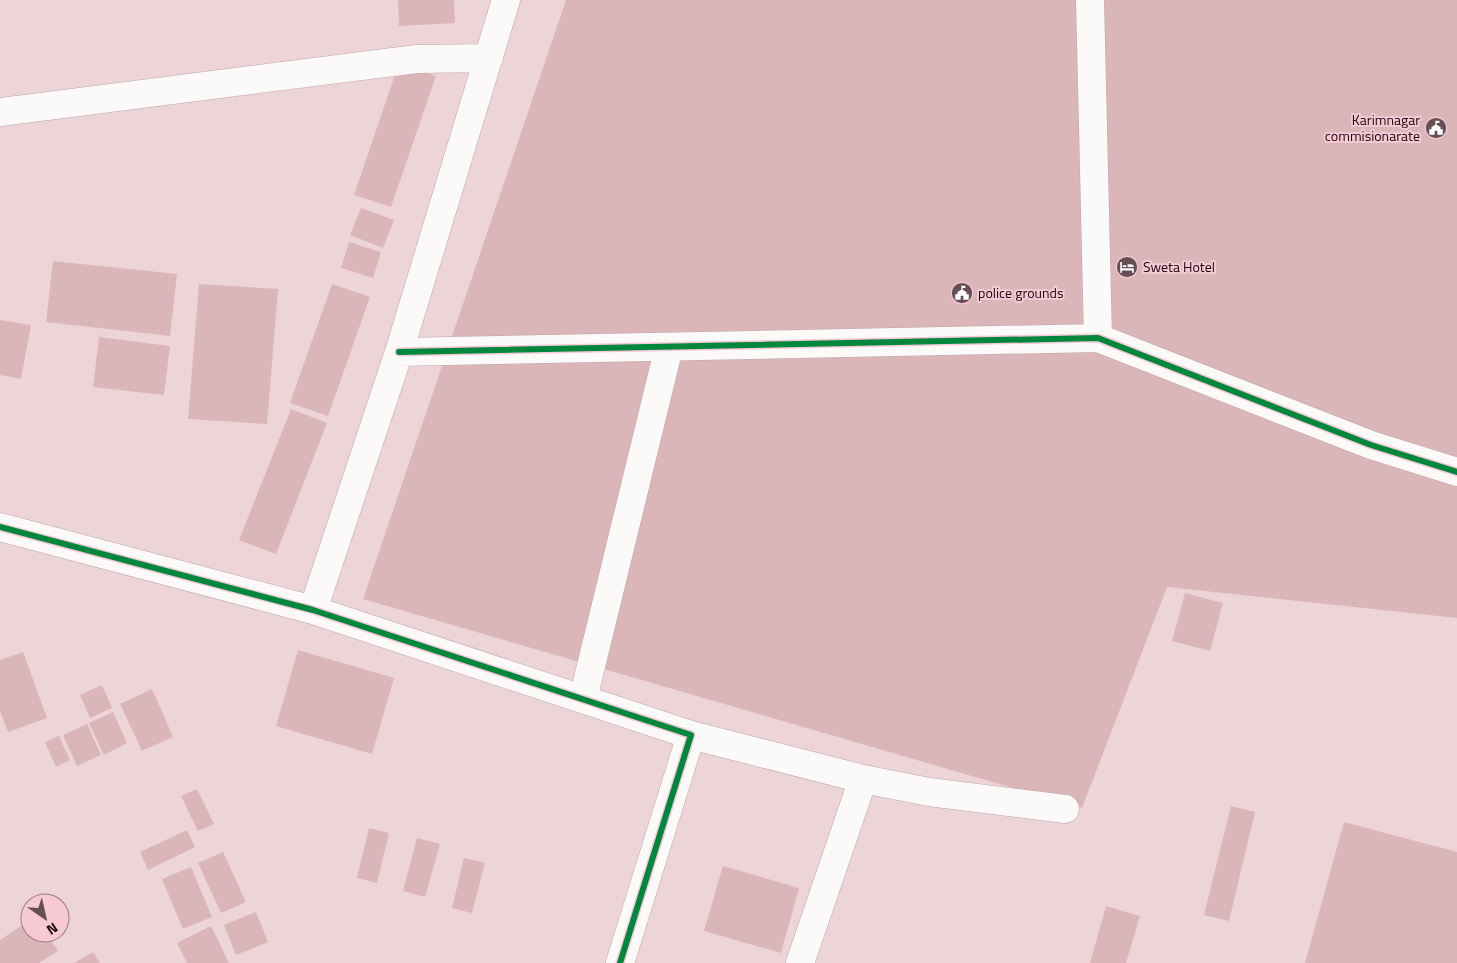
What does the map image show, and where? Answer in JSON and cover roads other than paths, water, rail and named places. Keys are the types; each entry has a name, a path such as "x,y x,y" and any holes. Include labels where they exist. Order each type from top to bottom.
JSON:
{"street":[{"path":"313,610 399,352 506,0"},
{"path":"1090,0 1098,338"},
{"path":"0,112 417,58 489,58"},
{"path":"399,352 1098,338 1371,445 1457,472"},
{"path":"584,700 669,347"},
{"path":"0,527 313,610 691,735 863,779 929,792 1065,809"},
{"path":"620,963 691,735"},
{"path":"800,963 863,779"}],"place":[{"name":"Karimnagar commisionarate","path":"1436,128"},
{"name":"Sweta Hotel","path":"1127,267"},
{"name":"police grounds","path":"962,293"}]}
